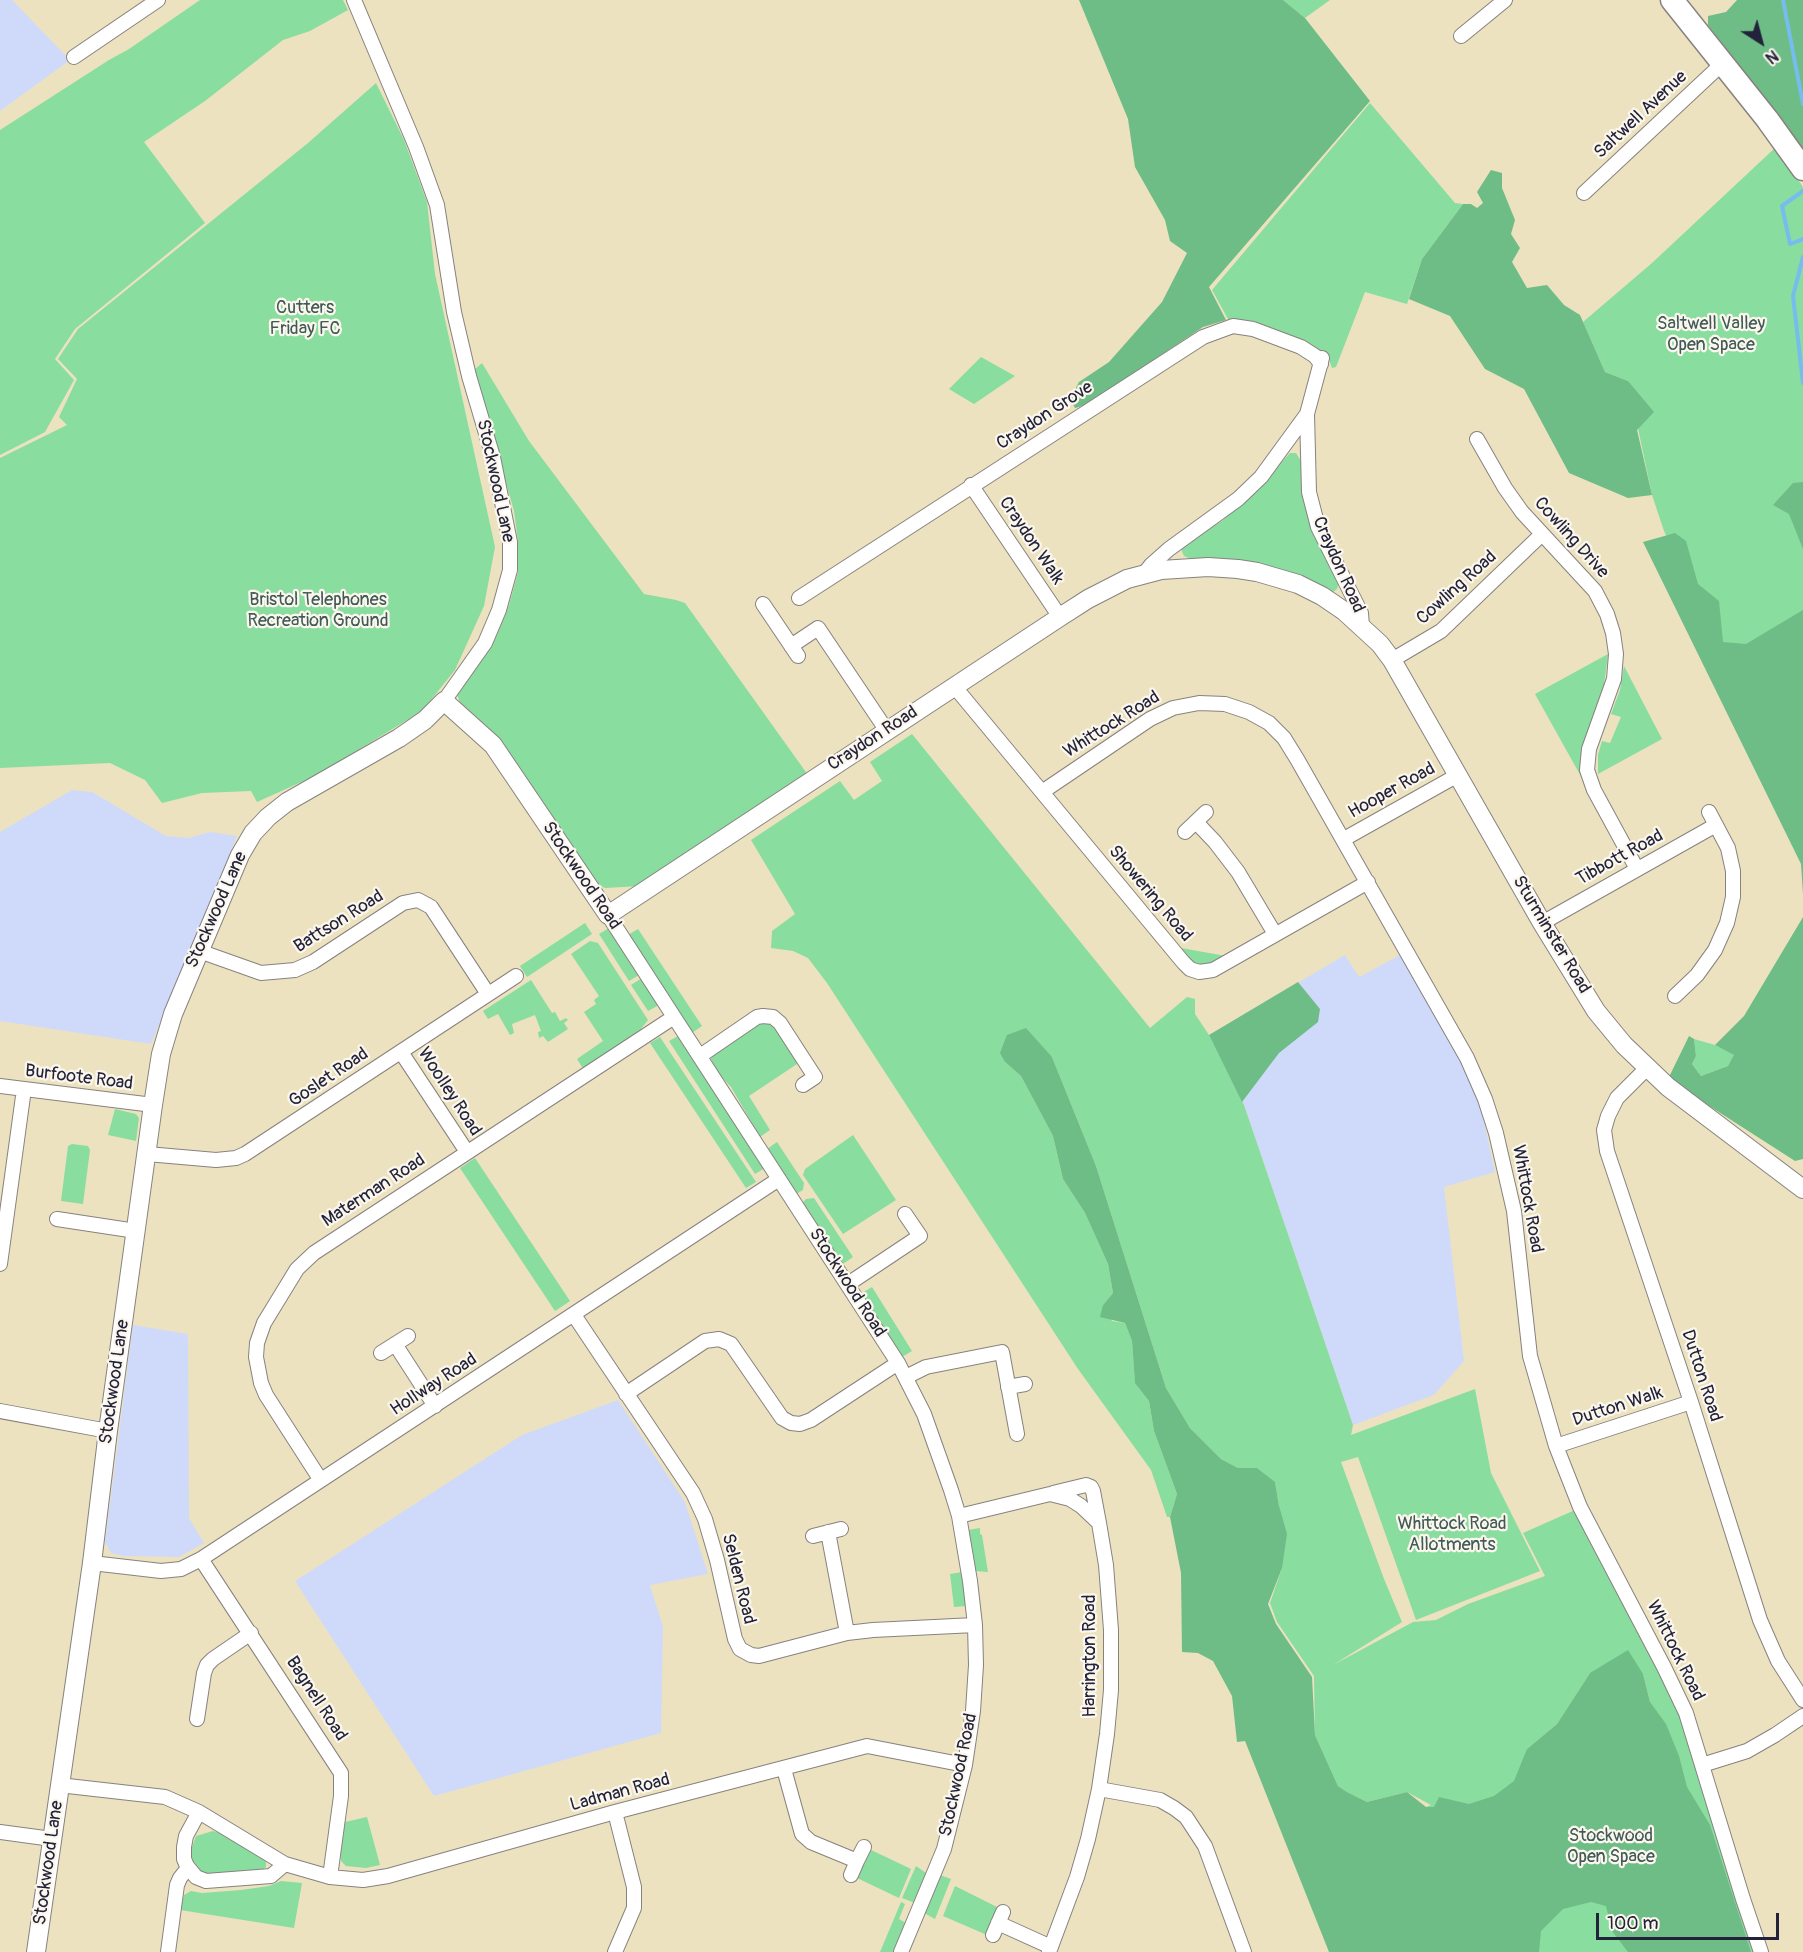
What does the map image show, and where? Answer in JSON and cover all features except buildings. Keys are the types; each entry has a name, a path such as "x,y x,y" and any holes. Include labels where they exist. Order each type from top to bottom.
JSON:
{"highway":[{"path":"1672,0 1767,118 1803,169"}],"street":[{"path":"74,57 158,0"},
{"name":"Stockwood Lane","path":"36,1952 92,1563 153,1105 161,1054 173,1014 240,855 253,833 287,802 399,738 425,720 444,701 485,643 499,610 510,570 510,542 493,457 469,376 454,312 437,205 416,147 354,0"},
{"path":"1461,36 1505,0"},
{"name":"Saltwell Avenue","path":"1584,194 1723,63"},
{"name":"Craydon Grove","path":"799,598 971,485 1203,337 1218,330 1233,326 1253,329 1301,347 1322,358"},
{"name":"Craydon Road","path":"1322,358 1307,414 1309,492 1318,527 1361,613 1362,627"},
{"name":"Craydon Road","path":"1144,574 1169,549 1238,499 1261,477 1307,414"},
{"name":"Cowling Drive","path":"1477,439 1505,488 1541,535 1595,591 1613,633 1616,654 1614,679 1589,749 1587,770 1594,790 1637,869"},
{"name":"Craydon Walk","path":"971,485 1060,617"},
{"name":"Cowling Road","path":"1392,660 1441,631 1541,535"},
{"name":"Craydon Road","path":"608,915 1060,617 1108,587 1127,579 1161,570 1208,567 1238,569 1268,575 1298,584 1322,596 1362,627"},
{"path":"763,604 794,651 819,628 887,731"},
{"name":"Sturminster Road","path":"1362,627 1380,644 1392,660 1542,923 1596,1011 1624,1045 1668,1087 1803,1189"},
{"name":"Showering Road","path":"954,686 1190,969 1200,972 1213,970 1368,882"},
{"name":"Stockwood Road","path":"444,701 493,745 608,915 898,1363 934,1438 958,1516 970,1581 975,1625 976,1665 973,1711 965,1765 944,1850 901,1952"},
{"name":"Whittock Road","path":"1042,792 1150,719 1173,708 1199,703 1225,704 1249,712 1269,723 1284,738 1344,839 1467,1058 1489,1110 1505,1166 1514,1211 1530,1356 1556,1446 1580,1507 1686,1713 1761,1952"},
{"name":"Hooper Road","path":"1344,839 1458,775"},
{"path":"1185,832 1206,812"},
{"path":"1675,996 1697,975 1716,950 1727,923 1733,897 1733,871 1728,848 1709,812"},
{"path":"1196,822 1238,872 1275,934"},
{"name":"Tibbott Road","path":"1542,923 1716,825"},
{"name":"Battson Road","path":"199,951 261,974 296,970 313,962 403,903 418,900 431,907 488,994"},
{"name":"Goslet Road","path":"147,1154 216,1160 236,1158 245,1154 516,976"},
{"name":"Materman Road","path":"320,1479 266,1395 256,1357 257,1343 264,1323 297,1269 309,1257 674,1017"},
{"path":"699,1056 757,1017 773,1017 780,1023 815,1077 803,1085"},
{"name":"Woolley Road","path":"401,1052 467,1152"},
{"name":"Dutton Road","path":"1647,1068 1617,1098 1604,1130 1608,1151 1760,1620 1778,1661 1803,1701"},
{"name":"Burfoote Road","path":"0,1086 153,1105"},
{"path":"0,1258 24,1089"},
{"name":"Hollway Road","path":"92,1563 161,1571 181,1569 201,1559 779,1179"},
{"path":"848,1284 920,1236 905,1214"},
{"path":"57,1220 136,1231"},
{"name":"Selden Road","path":"574,1315 693,1493 705,1520 717,1560 735,1639 740,1649 751,1655 759,1656 847,1633 873,1629 975,1625"},
{"path":"381,1353 408,1336"},
{"path":"626,1394 705,1341 719,1339 730,1344 782,1418 791,1423 804,1424 898,1363"},
{"path":"395,1344 435,1406"},
{"path":"906,1377 926,1367 1001,1348 1017,1434"},
{"path":"1008,1388 1025,1384"},
{"name":"Dutton Walk","path":"1556,1446 1691,1402"},
{"path":"0,1411 108,1431"},
{"name":"Harrington Road","path":"958,1516 1086,1485 1093,1491 1106,1565 1110,1604 1109,1711 1099,1789 1088,1839 1077,1877 1050,1949"},
{"path":"1050,1494 1070,1499 1099,1523"},
{"path":"813,1536 834,1530 847,1633"},
{"name":"Bagnell Road","path":"201,1559 341,1773 341,1796 330,1877"},
{"path":"203,1710 204,1673 207,1665 251,1633"},
{"path":"1702,1765 1747,1751 1803,1716"},
{"name":"Ladman Road","path":"59,1785 165,1797 199,1812 285,1864 330,1877 363,1880 388,1876 615,1812 867,1746 965,1765"},
{"path":"784,1769 802,1834 806,1838 857,1861"},
{"path":"1099,1789 1160,1800 1186,1817 1205,1846 1244,1952"},
{"path":"199,1812 186,1836 184,1847 184,1859 196,1877 207,1881 271,1876 285,1864"},
{"path":"615,1812 634,1887 634,1908 615,1952"},
{"path":"0,1832 52,1839"},
{"path":"851,1875 864,1847"},
{"path":"168,1952 177,1885 188,1868"},
{"path":"998,1924 1050,1949"}],"shaded area":[{"path":"0,0 12,0 70,60 0,111"},
{"path":"72,790 92,792 166,836 188,838 210,832 237,836 151,1044 0,1021 0,832"},
{"path":"1345,955 1359,977 1400,955 1462,1064 1481,1108 1495,1172 1444,1187 1464,1361 1434,1395 1353,1425 1244,1105 1209,1035"},
{"path":"133,1325 188,1334 189,1518 204,1543 179,1557 123,1556 111,1553 105,1542"},
{"path":"618,1400 685,1502 708,1574 650,1585 663,1627 661,1733 434,1796 295,1581 522,1435"}],"green space":[{"path":"200,0 343,0 348,10 310,31 283,40 205,101 144,142 205,223 75,329 55,359 74,380 45,432 0,455 0,130 129,49"},
{"path":"1079,0 1283,0 1305,18 1370,101 1209,287 1226,320 1203,327 1086,405 1075,408 1070,399 1079,382 1109,362 1162,302 1187,253 1170,241 1165,220 1135,167 1128,119"},
{"path":"1283,0 1330,0 1305,18"},
{"path":"1737,0 1803,0 1803,152 1708,25 1708,16 1726,12"},
{"path":"376,83 404,140 427,202 435,274 495,547 484,606 455,670 422,711 317,775 257,802 251,791 202,793 162,803 145,780 110,763 0,768 0,458 67,425 59,417 77,379 58,359 78,329 308,143"},
{"path":"1370,103 1455,203 1463,204 1422,259 1407,304 1365,292 1336,367 1332,368 1328,357 1255,325 1228,319 1212,290"},
{"name":"Saltwell Valley Open Space","path":"1776,147 1803,187 1803,737 1745,702 1664,531 1652,495 1628,381 1605,372 1583,322 1652,263"},
{"path":"1491,170 1502,173 1502,188 1515,220 1511,234 1520,248 1512,262 1527,288 1547,285 1564,305 1580,315 1605,372 1628,381 1654,412 1637,430 1652,495 1628,498 1569,473 1524,389 1485,369 1450,316 1409,299 1422,259 1463,204 1471,204 1477,208 1483,203 1477,192"},
{"path":"981,357 1015,376 974,404 949,389"},
{"path":"482,363 529,441 644,594 685,603 808,775 641,886 605,888 589,876 511,755 492,732 461,706 457,694 496,637 509,605 518,572 518,541 514,511 474,370"},
{"path":"1290,453 1296,453 1301,461 1309,519 1339,583 1337,589 1333,592 1277,569 1237,560 1191,559 1184,556 1181,549 1187,542 1222,521 1253,493"},
{"path":"1803,482 1803,549 1789,514 1773,505 1793,483"},
{"path":"1675,533 1686,541 1698,584 1719,601 1723,642 1746,644 1803,610 1803,894 1801,864 1643,542"},
{"path":"1608,654 1604,685 1581,756 1583,780 1535,694"},
{"path":"1624,666 1662,739 1598,774 1598,755 1602,741 1610,743 1621,717 1611,714 1620,690"},
{"path":"912,734 1150,1028 1187,997 1195,999 1195,1014 1209,1035 1244,1105 1353,1425 1351,1435 1475,1389 1491,1473 1540,1571 1416,1620 1358,1457 1341,1462 1402,1622 1333,1665 1413,1622 1436,1620 1468,1604 1545,1576 1523,1533 1575,1510 1597,1556 1663,1675 1675,1708 1677,1707 1754,1952 1337,1952 1332,1935 1293,1860 1431,1805 1407,1792 1367,1802 1338,1786 1315,1735 1314,1676 1277,1622 1270,1603 1282,1568 1279,1506 1275,1483 1257,1468 1238,1468 1221,1459 1190,1428 1166,1388 1096,1166 1052,1057 1005,1062 1021,1076 1053,1136 1063,1179 1085,1213 1108,1264 1113,1293 1103,1305 1112,1321 1125,1323 1132,1341 1135,1382 1149,1401 1154,1431 1177,1494 1170,1517 1167,1517 1151,1470 1078,1369 827,983 808,958 793,951 771,948 772,931 795,914 751,840 840,781 854,800 882,781 870,762","holes":["1590,1673 1643,1674 1650,1702 1527,1749 1557,1724"]},
{"path":"1803,917 1803,1159 1795,1161 1700,1100 1669,1077 1689,1036 1694,1039 1696,1056 1692,1064 1701,1076 1728,1066 1734,1055 1715,1045 1744,1016"},
{"path":"585,923 592,934 527,977 520,966"},
{"path":"609,928 639,975 629,981 599,934"},
{"path":"638,929 702,1026 692,1033 628,935"},
{"path":"590,941 598,943 648,1020 640,1030 584,1070 577,1059 603,1041 584,1012 596,1004 594,1000 599,996 571,954"},
{"path":"1181,948 1226,956 1211,964 1200,965 1191,961"},
{"path":"642,978 659,1005 648,1011 631,985"},
{"path":"531,980 552,1013 555,1012 560,1021 566,1018 568,1020 564,1023 568,1029 548,1042 543,1036 539,1038 538,1032 541,1031 535,1015 512,1024 514,1033 510,1035 498,1014 488,1019 483,1011"},
{"path":"1298,982 1320,1009 1318,1022 1279,1053 1242,1102 1209,1035"},
{"path":"759,1022 774,1023 800,1062 749,1096 770,1130 760,1137 731,1087 716,1071 711,1059 714,1051"},
{"name":"Stockwood Open Space","path":"1026,1028 1052,1057 1096,1166 1166,1388 1190,1428 1221,1459 1238,1468 1257,1468 1275,1482 1287,1534 1282,1568 1268,1604 1276,1624 1312,1677 1315,1735 1338,1786 1367,1802 1407,1792 1426,1807 1434,1807 1439,1797 1469,1804 1494,1796 1514,1781 1527,1749 1557,1724 1590,1673 1628,1650 1643,1674 1650,1702 1666,1724 1679,1756 1687,1787 1710,1825 1751,1952 1628,1952 1612,1931 1606,1906 1591,1902 1563,1909 1541,1931 1539,1952 1329,1952 1245,1741 1237,1742 1232,1696 1213,1661 1198,1653 1182,1652 1181,1573 1170,1517 1177,1494 1154,1431 1149,1401 1135,1383 1132,1341 1125,1323 1100,1317 1103,1305 1113,1293 1108,1264 1085,1213 1063,1179 1053,1136 1021,1076 1005,1062 1000,1053 1007,1035"},
{"path":"678,1036 765,1168 755,1174 669,1041"},
{"path":"660,1037 756,1182 746,1188 650,1043"},
{"path":"1694,1039 1715,1045 1735,1055 1728,1066 1701,1076 1692,1064 1696,1056"},
{"path":"115,1109 136,1114 139,1118 136,1141 108,1135"},
{"path":"853,1135 896,1200 843,1234 803,1175 805,1169"},
{"path":"777,1142 804,1183 803,1190 796,1194 767,1149"},
{"path":"72,1144 88,1146 90,1150 83,1204 61,1201 68,1146"},
{"path":"475,1158 570,1301 555,1311 460,1168"},
{"path":"814,1198 853,1257 843,1264 802,1203 806,1199"},
{"path":"872,1287 912,1351 902,1357 862,1293"},
{"path":"980,1528 988,1572 975,1571 968,1530"},
{"path":"962,1572 967,1606 954,1607 950,1574"},
{"path":"367,1817 380,1865 366,1868 346,1866 341,1861 345,1822"},
{"path":"213,1831 223,1834 266,1861 266,1867 262,1870 212,1877 201,1873 193,1864 191,1850 196,1836"},
{"path":"867,1848 911,1869 899,1898 855,1877"},
{"path":"916,1866 926,1873 915,1903 902,1898"},
{"path":"940,1875 951,1879 935,1919 924,1913"},
{"path":"281,1881 302,1883 294,1928 180,1910 184,1895 191,1891 202,1893 241,1890 269,1886"},
{"path":"955,1886 999,1908 987,1935 943,1916"},
{"path":"901,1902 905,1904 899,1919 906,1923 893,1952 880,1952"}],"waterway":[{"path":"1783,0 1803,104"},
{"path":"1803,191 1782,206 1790,244 1803,239"},
{"path":"1803,257 1793,296 1803,383"}],"park label":[{"name":"Cutters Friday FC","path":"305,318"},
{"name":"Bristol Telephones Recreation Ground","path":"318,610"},
{"name":"Whittock Road Allotments","path":"1452,1534"}]}
